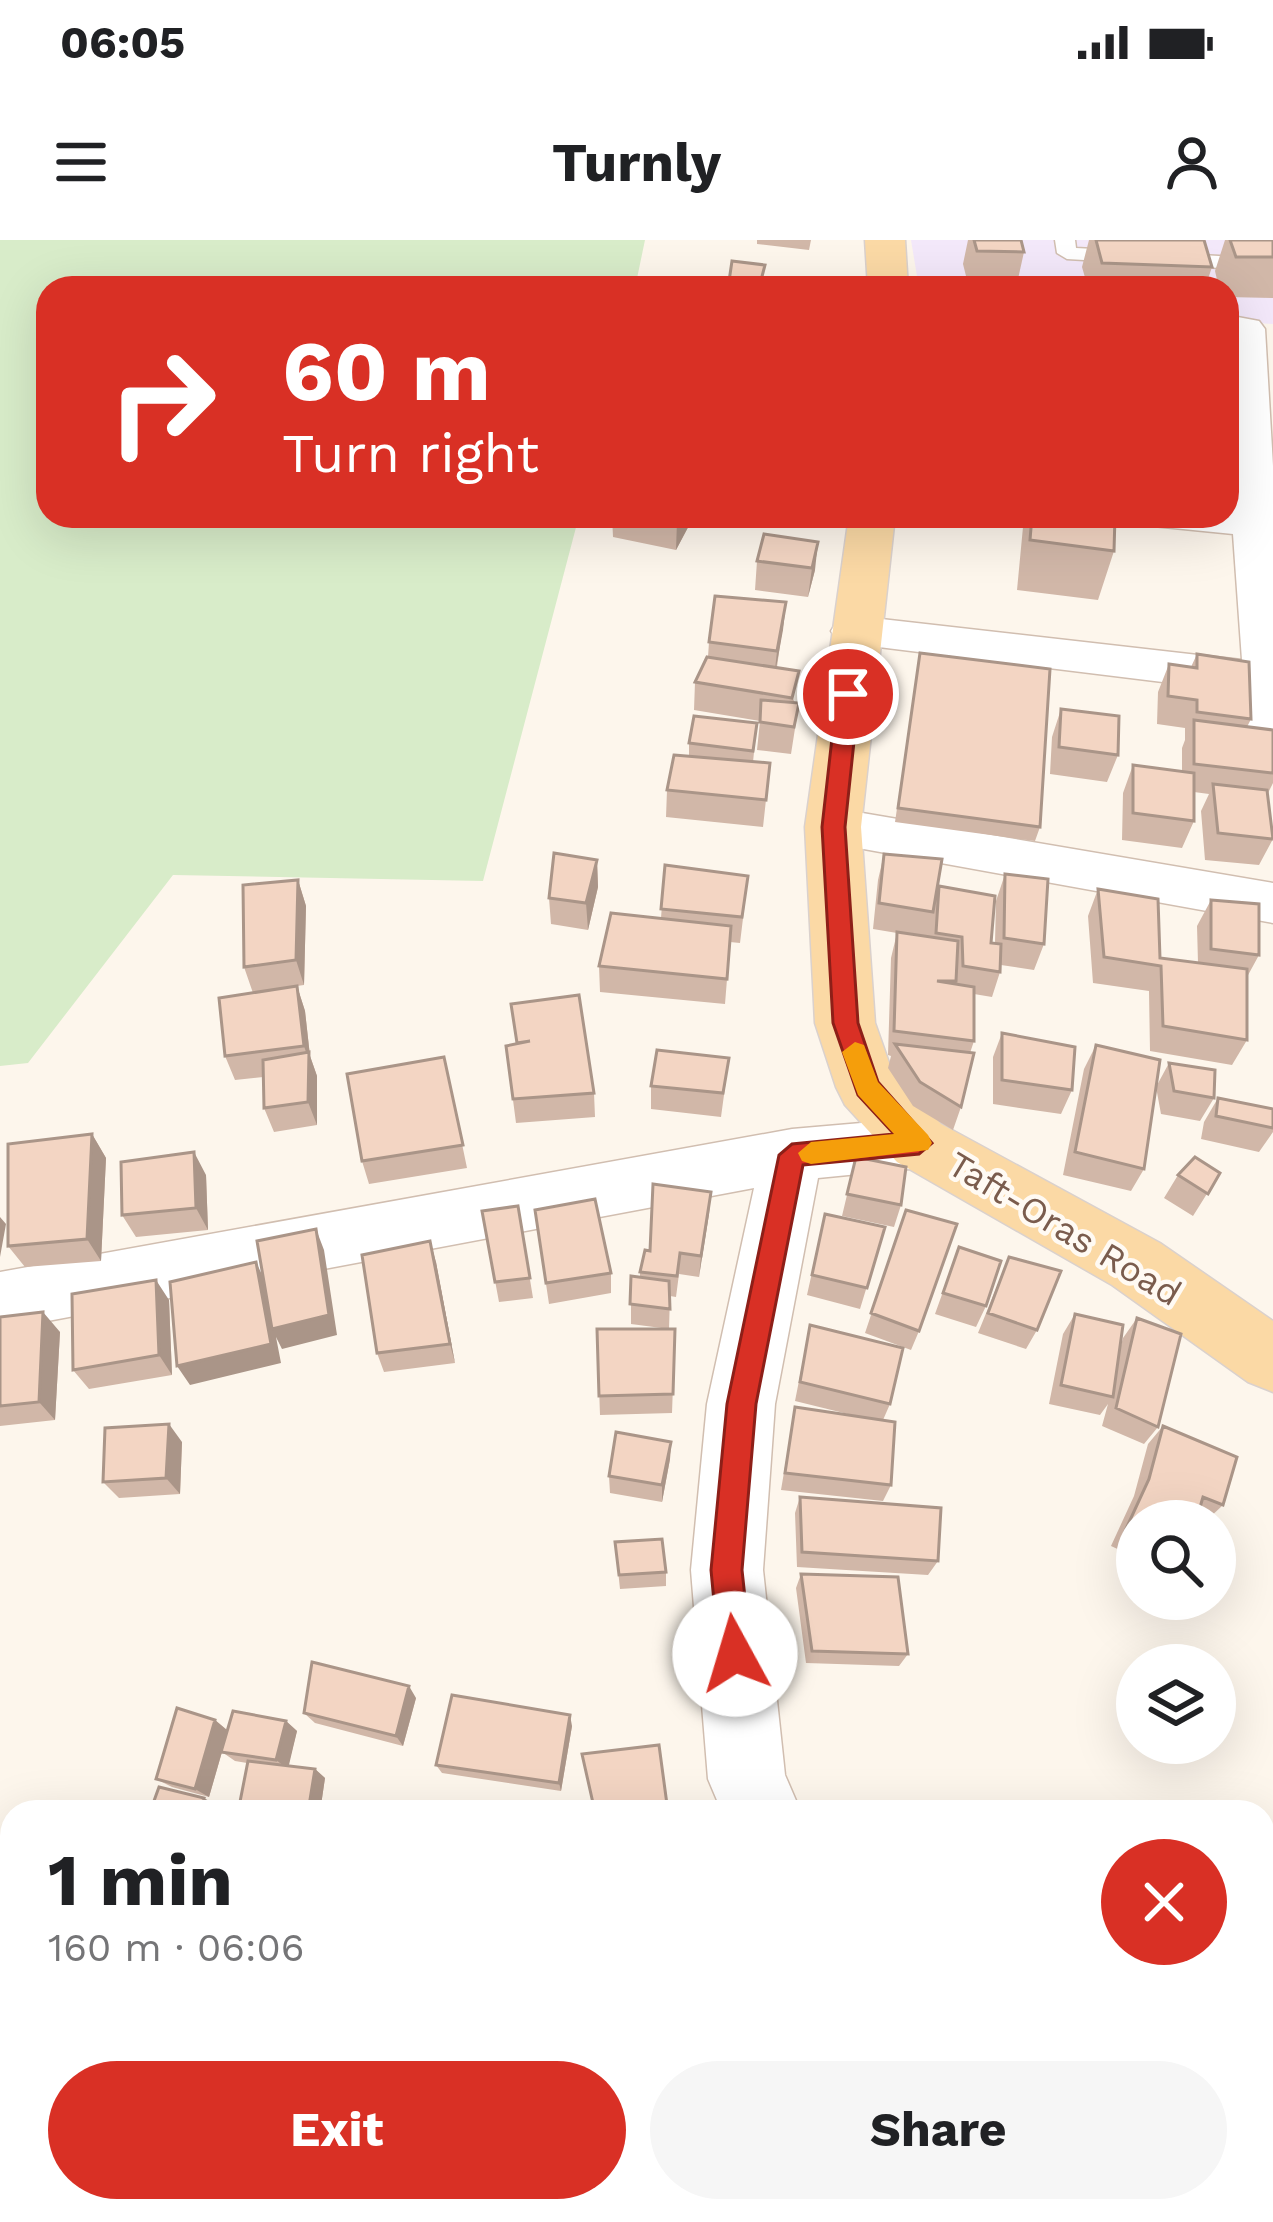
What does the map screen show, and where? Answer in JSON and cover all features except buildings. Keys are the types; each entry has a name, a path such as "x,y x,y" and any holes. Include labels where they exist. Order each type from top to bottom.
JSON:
{"main road":[{"path":"885,240 887,276"},
{"name":"Taft-Oras Road","path":"870,528 833,827 845,1023 867,1087 919,1143 1136,1264 1273,1360"}],"street":[{"path":"1248,329 1254,522 1273,744"},
{"path":"1239,521 1254,522"},
{"path":"855,631 1265,678"},
{"path":"833,827 1273,903"},
{"path":"0,1300 792,1155 919,1143"},
{"path":"757,1800 748,1779 727,1570 741,1404 792,1155"}],"lane":[{"path":"1065,240 1067,253 1273,265"},
{"path":"1195,261 1198,276"}],"shaded area":[{"path":"911,240 1273,240 1273,324 1239,322 1239,276 917,276"}],"green space":[{"path":"0,240 645,240 638,276 36,276 36,528 576,528 483,881 173,875 28,1063 0,1066"}],"slow traffic":[{"path":"811,1153 919,1143 867,1087 855,1052"}],"route":[{"path":"735,1654 727,1570 741,1404 792,1155 919,1143 867,1087 845,1023 833,827 848,694"}]}
